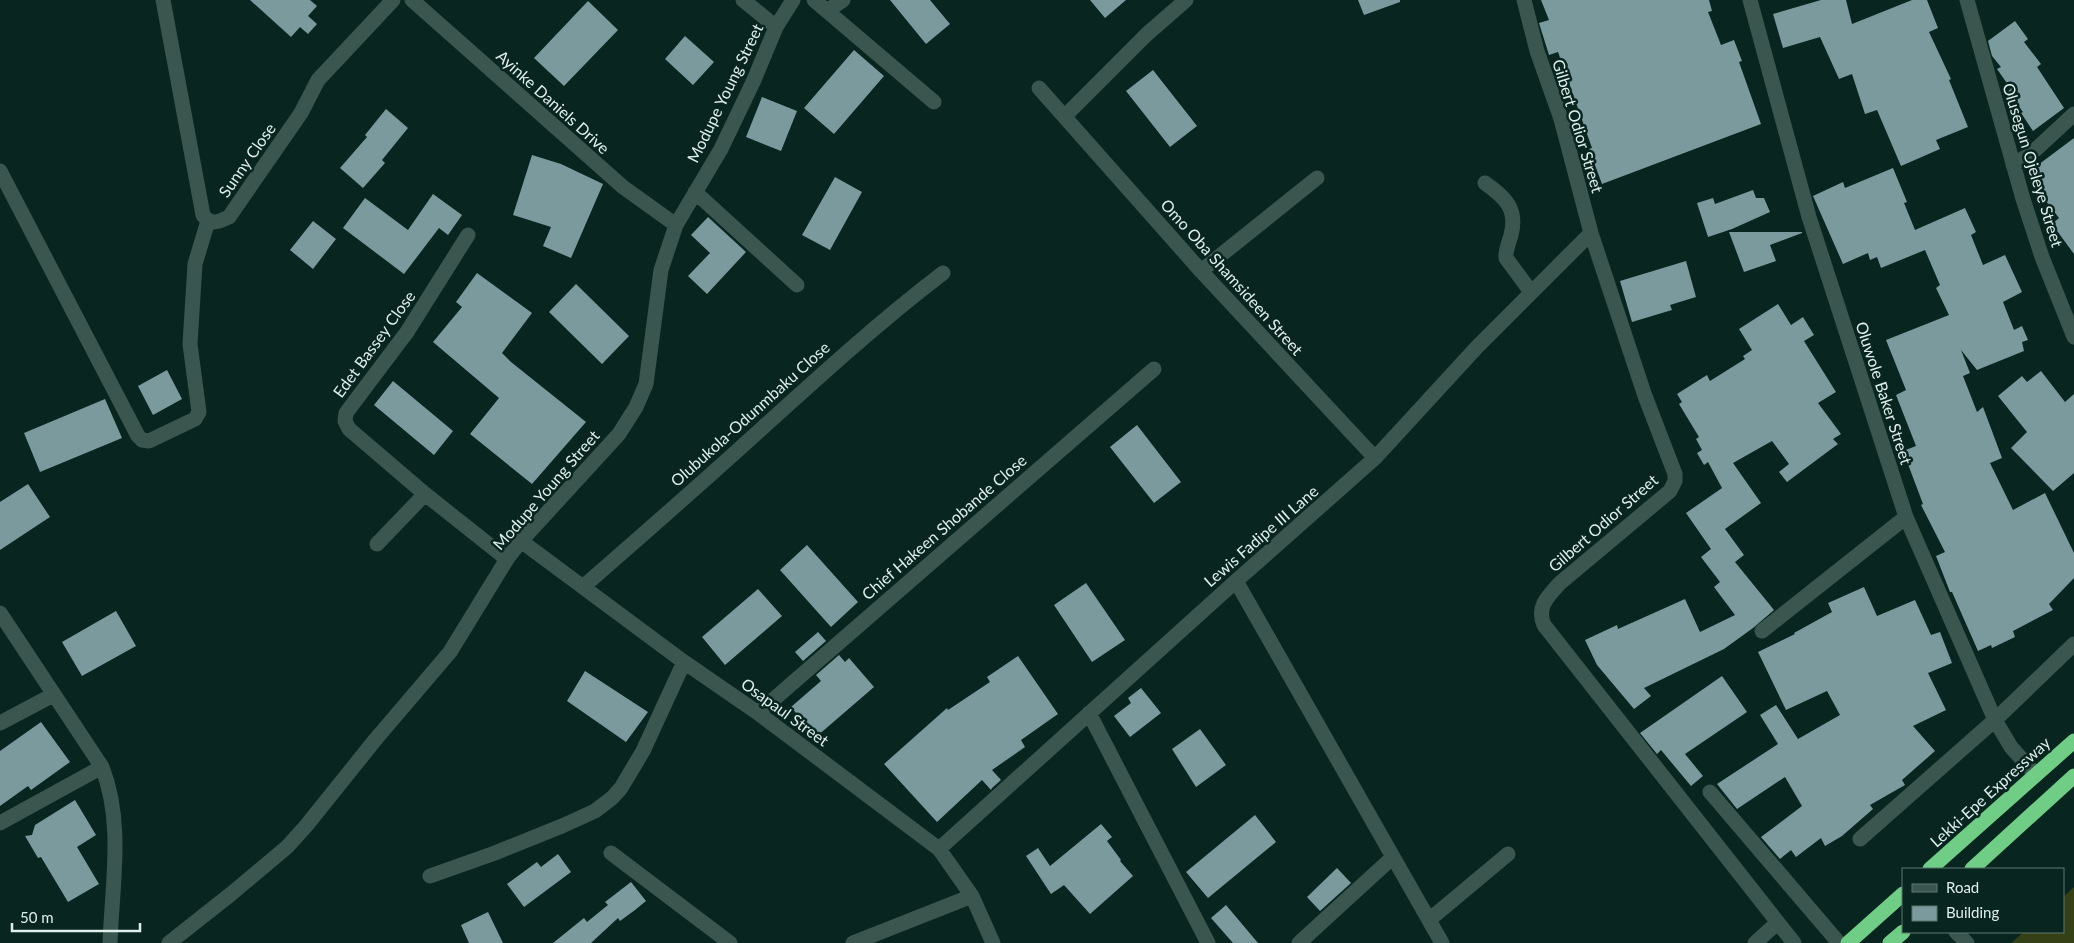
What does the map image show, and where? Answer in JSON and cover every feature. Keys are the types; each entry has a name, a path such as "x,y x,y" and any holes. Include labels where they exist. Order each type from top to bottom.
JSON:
{"highway":[{"name":"Lekki-Epe Expressway","path":"1931,868 2074,741"},
{"path":"1973,868 2074,776"},
{"path":"1848,943 1902,895"},
{"path":"1890,943 1902,933"}],"street":[{"name":"Sunny Close","path":"162,0 203,215 208,221 216,223 229,217 301,113 318,80 393,0"},
{"name":"Ayinke Daniels Drive","path":"412,0 622,187 676,224"},
{"path":"743,0 776,27"},
{"name":"Modupe Young Street","path":"168,943 287,847 306,826 375,740 450,652 507,559 521,541 619,434 636,406 646,384 661,270 676,224 721,149 754,80 776,27 793,0"},
{"path":"814,0 934,102"},
{"path":"826,10 843,0"},
{"path":"1065,116 1146,35 1186,0"},
{"name":"Gilbert Odior Street","path":"1524,0 1537,51 1561,119 1591,233 1645,396 1673,467 1675,481 1670,491 1547,597 1542,606 1541,619 1794,943"},
{"name":"Oluwole Baker Street","path":"1750,0 1809,217 1906,517 1995,720 2011,747 2036,774"},
{"name":"Olusegun Ojeleye Street","path":"1967,0 2013,165 2042,258 2074,337"},
{"name":"Omo Oba Shamsideen Street","path":"1039,88 1201,271 1376,458"},
{"path":"2013,165 2034,152 2074,114"},
{"path":"0,171 138,436 142,440 149,441 195,419 199,412 190,344 195,264 208,221"},
{"path":"1201,271 1317,178"},
{"path":"1485,183 1508,202 1514,225 1505,253 1506,258 1531,292"},
{"path":"695,192 797,285"},
{"name":"Lewis Fadipe III Lane","path":"939,849 1236,581 1376,458 1476,347 1591,233"},
{"name":"Edet Bassey Close","path":"468,235 407,332 345,416 349,429 424,494 507,559"},
{"name":"Olubukola-Odunmbaku Close","path":"584,586 874,327 943,273"},
{"name":"Chief Hakeen Shobande Close","path":"758,713 1154,370"},
{"path":"378,544 424,494"},
{"path":"1762,631 1906,517"},
{"name":"Osapaul Street","path":"521,541 684,662 758,713 939,849 972,896 993,943"},
{"path":"1236,581 1442,943"},
{"path":"0,613 102,767 108,784 116,824 110,943"},
{"path":"1860,839 1995,720 2074,644"},
{"path":"430,876 568,824 595,811 612,798 621,788 643,751 684,662"},
{"path":"0,723 53,695"},
{"path":"1089,713 1208,943"},
{"path":"0,823 102,767"},
{"path":"1710,792 1838,943"},
{"path":"611,853 730,943"},
{"path":"1429,920 1508,854"},
{"path":"1300,943 1393,857"},
{"path":"853,943 972,896"},
{"path":"1755,943 1777,923"},
{"path":"1957,933 1968,943"}],"green space":[{"path":"2074,887 2074,943 2011,943 2023,933 2064,933 2064,896"}],"building":[{"path":"250,0 310,0 317,6 308,16 317,24 308,34 300,27 291,37"},
{"path":"890,0 930,0 950,24 926,44"},
{"path":"1090,0 1126,0 1105,18"},
{"path":"1358,0 1400,0 1400,2 1364,15"},
{"path":"1541,0 1709,0 1712,11 1708,12 1721,45 1734,40 1742,61 1739,62 1761,124 1602,184 1589,149 1592,148 1558,52 1549,55 1539,23 1549,20"},
{"path":"1821,0 1846,0 1852,24 1912,0 1927,0 1938,28 1929,32 1951,79 1949,80 1968,127 1936,140 1940,149 1901,166 1877,110 1865,114 1852,74 1839,79 1820,37 1783,48 1773,14"},
{"path":"588,1 618,30 564,86 534,58"},
{"path":"2015,21 2028,39 2024,42 2041,64 2037,67 2064,108 2033,131 2021,113 2023,112 2007,92 2011,89 1997,69 2001,67 1992,56 1988,41"},
{"path":"685,36 714,62 693,85 665,59"},
{"path":"854,50 884,76 834,134 804,108"},
{"path":"1153,70 1197,126 1170,147 1126,91"},
{"path":"762,97 797,111 781,151 746,137"},
{"path":"386,109 408,128 382,160 385,163 363,188 340,168 367,137 365,135"},
{"path":"2074,138 2074,254 2052,224 2059,218 2042,196 2046,193 2030,171"},
{"path":"532,155 561,164 603,184 571,258 543,246 551,227 513,215"},
{"path":"1893,168 1907,202 1904,203 1915,230 1965,208 1976,232 1971,235 1983,265 2005,255 2022,292 2003,302 2014,330 2022,326 2028,340 2022,342 2024,351 1977,370 1961,350 1970,373 1963,376 1977,412 1983,407 2002,458 1990,463 2013,510 2045,493 2074,553 2074,578 2049,604 2053,610 2013,631 2015,637 1992,648 1991,645 1978,651 1952,592 1950,592 1936,556 1945,552 1921,505 1923,504 1903,451 1916,446 1896,395 1906,390 1886,340 1949,315 1936,288 1940,285 1925,250 1881,268 1877,257 1870,260 1868,253 1843,264 1813,196 1843,182 1845,188"},
{"path":"835,177 862,192 830,250 802,235"},
{"path":"1753,190 1756,198 1764,198 1770,212 1732,229 1708,237 1697,203 1713,198 1715,204"},
{"path":"433,194 462,215 448,235 439,228 404,274 343,228 365,198 408,230"},
{"path":"708,217 746,252 707,294 688,276 710,253 691,235"},
{"path":"313,221 336,239 313,269 290,250"},
{"path":"1729,232 1802,233 1770,245 1776,261 1744,272"},
{"path":"1686,261 1696,297 1670,305 1672,310 1632,322 1620,281"},
{"path":"477,273 532,313 502,353 586,422 532,484 470,434 499,398 433,342 462,307 456,302"},
{"path":"576,284 629,336 602,364 549,312"},
{"path":"1778,304 1791,325 1803,317 1814,335 1804,341 1836,392 1818,403 1841,434 1833,439 1838,444 1787,482 1779,472 1789,464 1772,441 1733,463 1761,503 1725,529 1744,555 1735,562 1774,610 1724,649 1644,688 1651,696 1634,709 1597,665 1585,640 1617,625 1618,629 1685,599 1700,632 1735,615 1714,587 1720,582 1701,557 1711,549 1686,513 1722,488 1708,462 1704,465 1697,453 1702,450 1696,439 1699,437 1679,404 1682,402 1677,394 1707,375 1710,381 1745,359 1743,356 1752,350 1739,329"},
{"path":"167,370 182,399 153,415 138,386"},
{"path":"2041,371 2065,402 2074,394 2074,473 2053,491 2011,448 2027,432 1998,396 2022,376 2027,382"},
{"path":"393,381 453,431 434,455 374,405"},
{"path":"105,399 122,438 40,472 24,433"},
{"path":"1137,425 1181,482 1154,503 1110,447"},
{"path":"28,484 50,517 0,550 0,502"},
{"path":"807,545 858,602 831,627 780,570"},
{"path":"1086,583 1125,640 1092,662 1054,605"},
{"path":"1864,587 1877,616 1915,600 1931,635 1940,632 1952,663 1928,673 1946,710 1913,726 1935,751 1902,780 1905,785 1870,805 1873,809 1842,836 1825,846 1821,838 1796,857 1791,850 1780,859 1761,837 1802,806 1785,777 1737,809 1717,784 1778,744 1760,715 1776,705 1798,739 1840,715 1827,691 1786,710 1758,652 1795,634 1832,612 1828,603"},
{"path":"758,589 782,616 725,665 702,637"},
{"path":"116,611 136,646 82,676 62,642"},
{"path":"818,632 826,641 803,661 795,652"},
{"path":"839,655 845,662 849,658 874,687 816,737 791,707 821,681 816,675"},
{"path":"1018,656 1058,714 1021,740 1025,747 992,770 1001,780 991,790 982,780 937,822 884,764 947,708 948,710 990,682 987,677"},
{"path":"585,671 648,712 626,742 567,701"},
{"path":"1722,676 1747,712 1685,754 1703,776 1691,786 1661,750 1657,754 1640,733"},
{"path":"1141,688 1161,713 1130,737 1114,716 1131,703 1128,698"},
{"path":"41,722 70,762 31,790 28,786 0,806 0,751"},
{"path":"1200,729 1226,765 1196,787 1172,749"},
{"path":"75,800 96,835 77,847 99,884 68,902 41,857 38,858 25,836 32,835 35,825"},
{"path":"1255,815 1276,842 1208,898 1186,872"},
{"path":"1101,824 1112,837 1107,841 1133,876 1090,914 1064,885 1051,894 1026,856 1038,848 1050,866"},
{"path":"558,854 571,872 524,907 507,884 537,862 541,867"},
{"path":"1337,868 1351,883 1320,911 1307,897"},
{"path":"631,882 646,901 635,910 620,921 618,918 591,943 553,943 584,918 587,922 608,905 605,902"},
{"path":"1226,905 1258,943 1233,943 1211,918"},
{"path":"488,912 503,943 469,943 461,925"}]}
